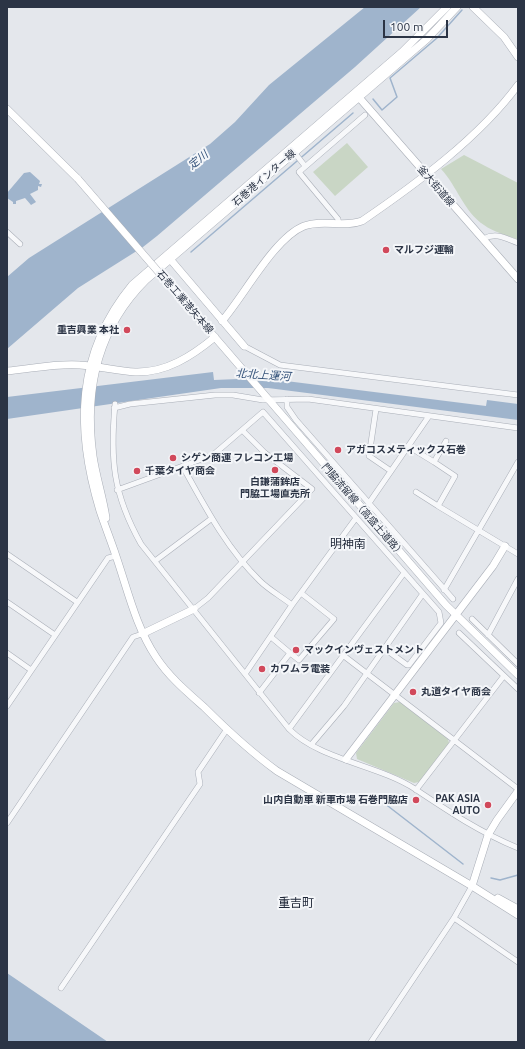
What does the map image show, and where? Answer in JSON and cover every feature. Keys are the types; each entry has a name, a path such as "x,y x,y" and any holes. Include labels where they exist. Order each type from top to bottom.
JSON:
{"street":[{"name":"石巻港インター線","path":"92,366 104,326 114,309 132,285 356,94 420,36 447,7"},
{"name":"石巻港インター線","path":"92,366 119,311 136,289 170,259 298,157 356,94 427,39 457,7"},
{"path":"473,7 504,37 518,57"},
{"path":"222,322 271,256 292,234 312,224 351,224 362,221 426,174 488,121 504,104 518,85"},
{"name":"釜大街道線","path":"356,94 518,279"},
{"name":"石巻工業港矢本線","path":"7,109 78,179 215,336 192,355 159,369 135,372 79,365 7,371"},
{"path":"339,224 338,219 299,172 366,115"},
{"path":"298,157 305,166"},
{"path":"7,232 20,244"},
{"path":"483,239 491,235 498,235 518,243"},
{"path":"170,259 222,322 244,346 280,365 518,395"},
{"name":"門脇流留線（高盛土道路）","path":"215,336 268,400 455,614 518,675"},
{"path":"92,366 84,434 89,464 100,511 142,634 165,670 261,760 518,915"},
{"path":"518,428 376,410 308,399 268,400 233,395 215,395 115,406 113,459 118,490 131,526 141,544 194,609 259,694 289,729 311,745 416,790 488,835 518,848"},
{"path":"286,399 287,407 292,415 452,599"},
{"path":"376,410 369,456 390,471"},
{"path":"118,490 213,455 263,412 422,595 439,612 441,623 410,665 407,665 385,649"},
{"path":"369,503 429,416"},
{"path":"7,823 133,636 142,634 194,609 208,598 312,489 265,453 242,430"},
{"path":"434,462 446,441"},
{"path":"408,446 456,476 438,506"},
{"path":"444,590 518,462"},
{"path":"183,467 212,519 242,562 260,582 292,605"},
{"path":"416,492 518,554"},
{"path":"245,674 292,605 356,518"},
{"path":"154,560 212,519"},
{"path":"346,759 493,566 505,546"},
{"path":"7,554 77,602"},
{"path":"7,706 108,558 116,556"},
{"path":"289,729 404,573"},
{"path":"488,635 518,579"},
{"path":"271,637 299,660 334,619 301,593"},
{"path":"311,745 344,706 422,595"},
{"path":"7,602 55,635"},
{"path":"472,619 518,664"},
{"path":"459,633 518,689"},
{"path":"7,653 31,670"},
{"path":"259,694 290,653"},
{"path":"344,656 518,790 488,835 472,886 454,918 371,1042"},
{"path":"416,790 504,677"},
{"path":"61,988 200,784 198,772 227,729"},
{"path":"472,886 518,909"},
{"path":"454,918 518,962"}],"green space":[{"path":"347,143 368,167 335,196 313,172"},
{"path":"464,155 518,183 518,240 492,230 477,220 441,169"},
{"path":"400,702 448,739 449,743 419,782 414,783 357,759 356,753 394,703"}],"water":[{"name":"定川","path":"365,7 421,7 355,67 157,236 143,247 78,288 7,349 7,277 29,258 210,144 235,122 269,85"},
{"path":"30,172 40,181 39,184 42,184 41,187 38,186 38,190 30,194 36,202 31,205 25,198 16,201 16,204 13,204 13,202 7,198 7,193 24,173"},
{"path":"213,372 214,380 262,378 486,406 487,400 518,404 518,420 268,388 221,388 7,419 7,397"},
{"path":"7,973 108,1042 7,1042"}],"waterway":[{"path":"373,99 382,110 397,97 390,78 437,38 462,10"},
{"path":"191,252 353,113"},
{"path":"384,803 463,864"},
{"path":"491,878 500,880 518,875"}],"place":[{"name":"マルフジ運輸","path":"386,250"},
{"name":"重吉興業 本社","path":"127,330"},
{"name":"アガコスメティックス石巻","path":"338,450"},
{"name":"シゲン商運 フレコン工場","path":"173,458"},
{"name":"白謙蒲鉾店 門脇工場直売所","path":"275,470"},
{"name":"千葉タイヤ商会","path":"137,471"},
{"name":"マックインヴェストメント","path":"296,650"},
{"name":"カワムラ電装","path":"262,669"},
{"name":"丸道タイヤ商会","path":"413,692"},
{"name":"山内自動車 新車市場 石巻門脇店","path":"416,800"},
{"name":"PAK ASIA AUTO","path":"488,805"}],"district":[{"name":"明神南","path":"348,544"},
{"name":"重吉町","path":"296,903"}],"water label":[{"name":"北北上運河","path":"263,375"}]}
